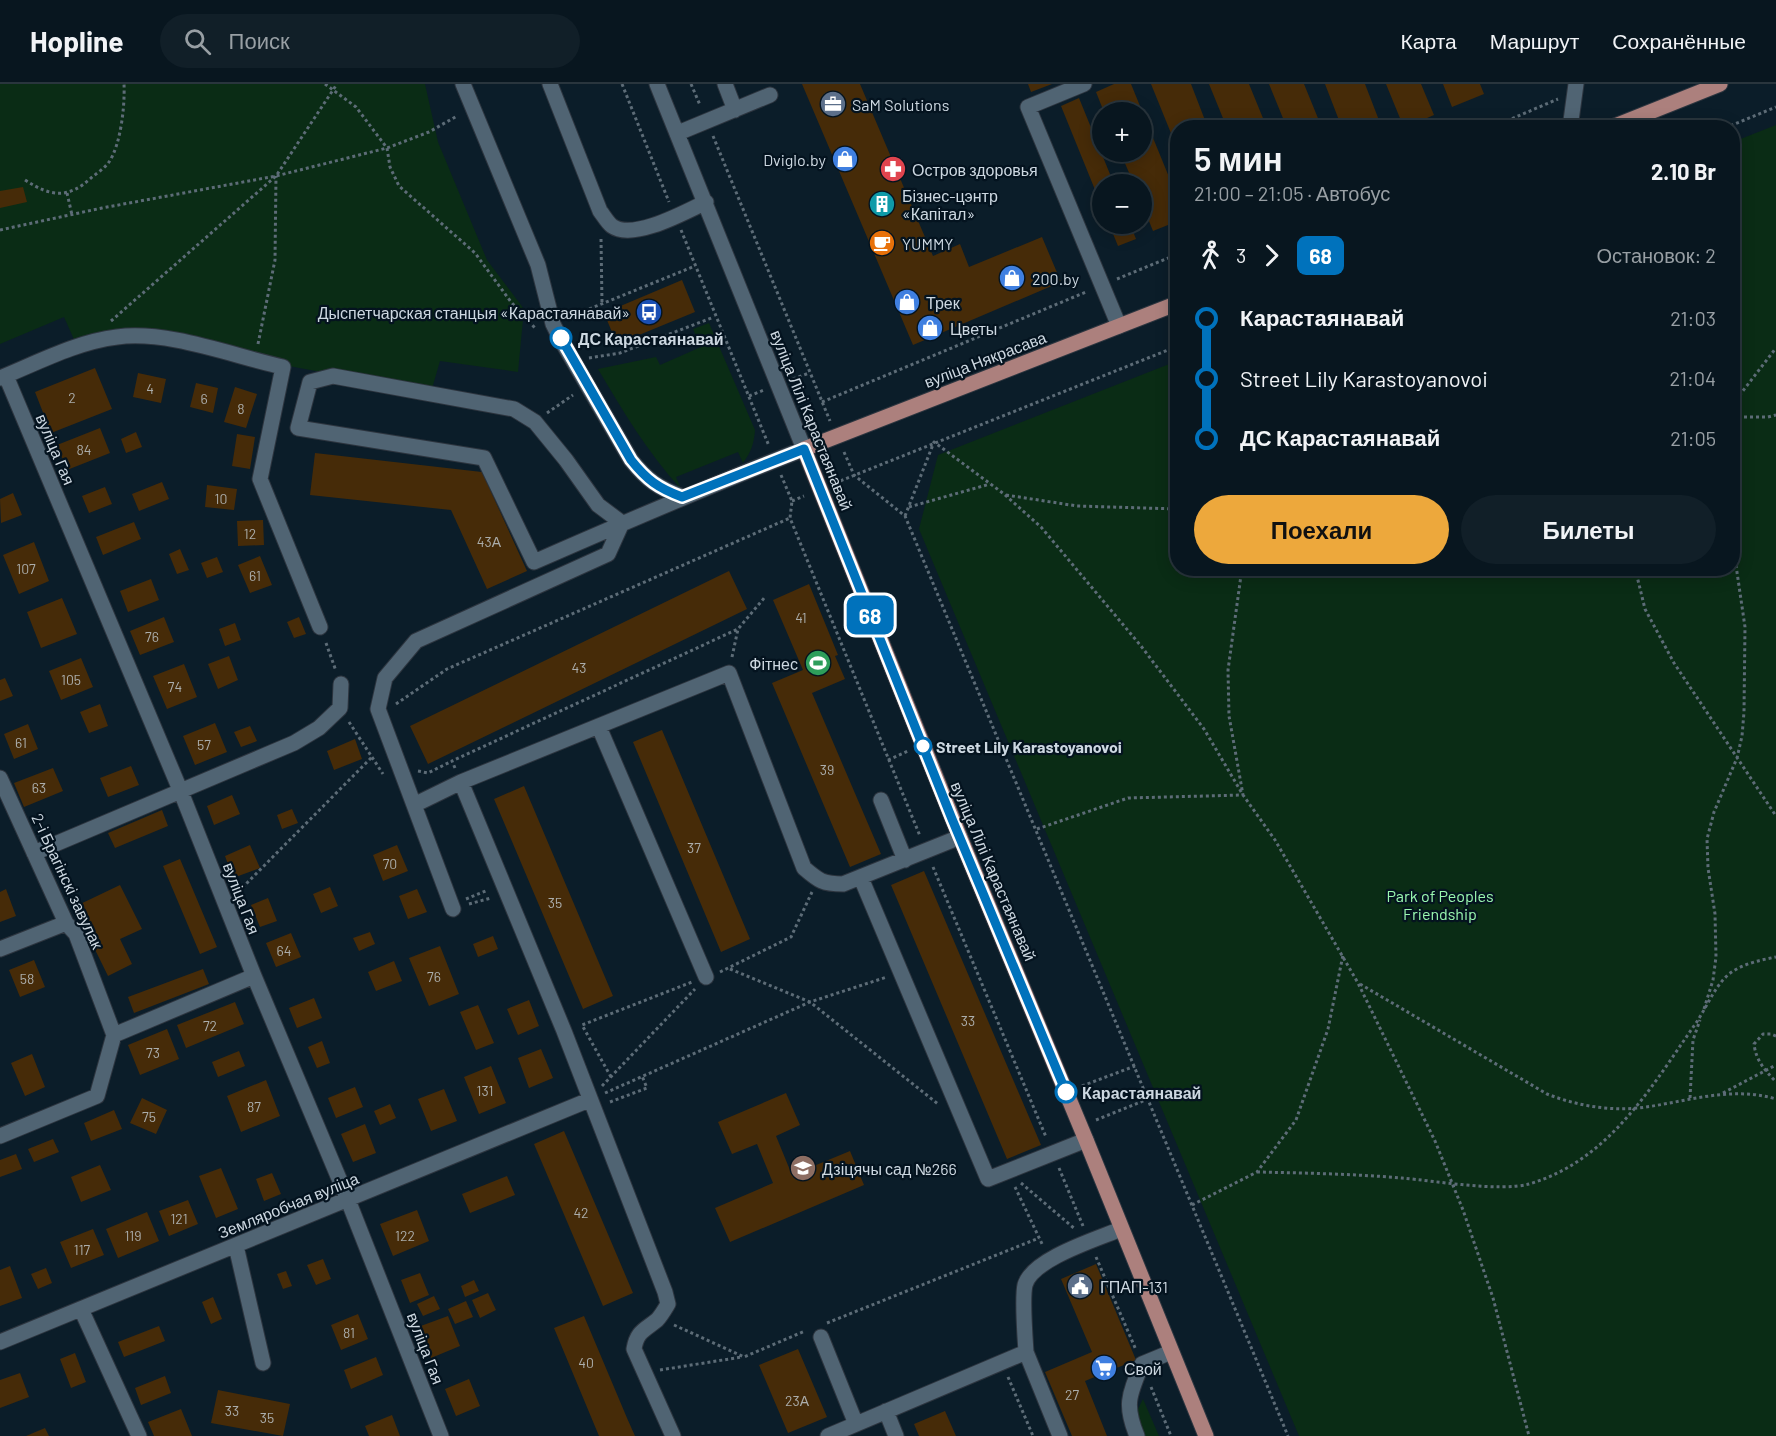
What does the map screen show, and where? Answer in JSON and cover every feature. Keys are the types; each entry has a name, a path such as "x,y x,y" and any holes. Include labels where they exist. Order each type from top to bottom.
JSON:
{"main road":[{"path":"1630,120 1720,84"},
{"name":"вуліца Някрасава","path":"804,449 1170,306"},
{"name":"вуліца Лілі Карастаянавай","path":"804,449 922,745 1206,1436"}],"street":[{"path":"463,84 538,266 553,324 631,460 646,478 663,490 682,497"},
{"path":"550,84 600,211 612,226 622,231 638,230 706,202"},
{"name":"вуліца Лілі Карастаянавай","path":"657,84 804,449"},
{"path":"724,84 735,110"},
{"path":"1084,84 1028,107 1119,326"},
{"path":"1571,120 1576,88"},
{"path":"678,133 770,95"},
{"path":"3,377 84,344 117,336 191,343 283,367 260,479 320,627"},
{"path":"622,524 598,505 535,422 514,409 333,376 310,382 298,428 484,458 534,562 622,524 682,497 804,449"},
{"name":"вуліца Гая","path":"3,377 181,792 254,976 348,1200 441,1436"},
{"path":"452,907 378,709 386,678 416,641 608,554 622,524"},
{"path":"414,805 461,782 729,673 804,868 817,880 827,884 843,884 960,837"},
{"path":"34,853 294,743 319,728 340,708 340,684"},
{"path":"599,727 706,977"},
{"name":"2-і Брагінскі завулак","path":"0,778 66,923 76,934 114,1035"},
{"path":"461,782 564,1031 665,1292 668,1304 658,1319 636,1338 634,1349 673,1436"},
{"path":"881,800 905,860"},
{"path":"861,878 988,1179 1053,1153 1083,1133"},
{"path":"0,949 66,923"},
{"path":"0,1136 97,1096 114,1035 254,976"},
{"name":"Земляробчая вуліца","path":"0,1342 591,1104"},
{"path":"1060,1436 1026,1352 1025,1285 1034,1272 1049,1260 1121,1229"},
{"path":"236,1246 263,1363"},
{"path":"81,1309 140,1436"},
{"path":"819,1332 856,1424"},
{"path":"828,1436 1026,1352"},
{"path":"1137,1436 1129,1417 1131,1391 1142,1364 1171,1352"},
{"path":"886,1411 896,1436"}],"path":[{"path":"25,180 35,187 56,195 79,189 109,162 122,128 124,84"},
{"path":"325,84 356,107 387,148 390,167 399,186 475,253 511,302 538,332 602,303 695,266"},
{"path":"110,321 276,176 337,84"},
{"path":"622,84 714,317 749,396"},
{"path":"691,84 822,402 1170,257"},
{"path":"1510,119 1576,88"},
{"path":"1740,122 1776,107"},
{"path":"0,230 276,176 387,148 429,132 472,109"},
{"path":"254,360 275,260 276,176"},
{"path":"67,192 72,215"},
{"path":"600,211 602,303"},
{"path":"573,361 620,353 714,317"},
{"path":"1740,395 1776,348"},
{"path":"1170,349 854,475 905,516 1288,1436"},
{"path":"535,422 573,395"},
{"path":"1740,417 1776,415"},
{"path":"934,442 1004,494 1041,528 1141,646 1203,729 1243,795 1275,840 1359,983 1452,1182 1493,1298 1529,1436"},
{"path":"905,516 934,442"},
{"path":"909,507 990,484"},
{"path":"1004,494 1077,506 1170,509"},
{"path":"388,709 447,669 790,518 888,760 1171,1436"},
{"path":"1241,576 1228,670 1229,716 1243,795"},
{"path":"1637,576 1645,609 1674,663 1776,816"},
{"path":"1689,1098 1693,1040 1713,980 1716,957 1707,839 1714,812 1737,758 1742,736 1745,627 1738,576"},
{"path":"413,767 419,772 428,772 738,629 765,597"},
{"path":"320,627 340,684"},
{"path":"729,673 738,629"},
{"path":"888,760 922,745"},
{"path":"235,895 372,757"},
{"path":"452,761 461,782"},
{"path":"1037,829 1128,798 1243,795"},
{"path":"452,907 487,890"},
{"path":"452,907 507,894"},
{"path":"1192,1205 1257,1172 1296,1120 1328,1029 1343,955"},
{"path":"1257,1172 1358,1174 1508,1186 1528,1184 1558,1173 1601,1144 1637,1108 1702,1014 1718,986 1731,973 1751,963 1776,957"},
{"path":"730,969 810,1002 965,1125"},
{"path":"591,1104 642,1076 810,1002 902,972"},
{"path":"591,1104 611,1077 706,977"},
{"path":"1359,983 1547,1094 1571,1103 1593,1107 1637,1108 1721,1094 1767,1096 1776,1099"},
{"path":"582,1025 611,1077"},
{"path":"1776,1036 1763,1034 1754,1044 1756,1055 1776,1082"},
{"path":"1721,1094 1776,1065"},
{"path":"1066,1092 1135,1066"},
{"path":"591,1104 646,1089 642,1076"},
{"path":"1083,1133 1148,1099"},
{"path":"1007,1172 1090,1242"},
{"path":"1007,1172 1049,1260"},
{"path":"645,1373 744,1357 819,1332 1039,1238"},
{"path":"658,1319 744,1357"},
{"path":"1001,1362 1033,1436"}],"green space":[{"path":"0,84 425,84 438,142 487,260 524,309 518,372 440,361 431,392 283,365 191,341 76,344 64,317 0,344"},
{"name":"Park of Peoples Friendship","path":"1776,125 1776,1436 1299,1436 919,529 938,455 1170,364 1170,576 1740,576 1740,139"},
{"path":"709,323 755,430 754,440 743,463 738,452 676,477 681,489 646,446 598,369 656,357 660,365 701,347 693,329"},
{"path":"1143,1399 1159,1436 1144,1436 1135,1415"}],"building":[{"name":"Бізнес-цэнтр «Капітал»","path":"802,84 860,84 933,256 960,244 969,267 1042,237 1061,282 913,345"},
{"path":"1028,84 1052,84 1031,92"},
{"path":"1114,84 1131,84 1138,102 1100,102 1096,92"},
{"path":"1151,84 1191,84 1205,120 1170,120 1170,131"},
{"path":"1209,84 1249,84 1264,120 1224,120"},
{"path":"1269,84 1304,84 1319,120 1284,120"},
{"path":"1325,84 1365,84 1379,120 1339,120"},
{"path":"1386,84 1421,84 1434,115 1422,120 1401,120"},
{"path":"1443,84 1480,84 1484,94 1452,107"},
{"path":"1079,98 1092,130 1092,162 1105,162 1110,174 1092,174 1092,182 1061,106"},
{"path":"1152,135 1170,179 1170,224 1153,231 1152,174 1130,174 1124,162 1152,162"},
{"path":"23,187 27,202 0,208 0,191"},
{"path":"1113,234 1134,234 1136,239 1118,246"},
{"name":"Дыспетчарская станцыя «Карастаянавай»","path":"682,280 695,312 617,344 604,313"},
{"path":"95,368 112,409 51,433 35,392"},
{"path":"138,373 166,379 161,403 133,397"},
{"path":"196,383 218,388 213,413 190,407"},
{"path":"235,387 257,394 246,428 224,422"},
{"path":"100,428 110,453 67,470 57,445"},
{"path":"136,432 142,447 126,453 121,439"},
{"path":"237,434 255,437 250,469 232,466"},
{"path":"315,453 482,472 527,571 487,589 451,510 310,495"},
{"path":"162,482 169,499 139,511 132,494"},
{"path":"207,485 237,489 234,510 205,507"},
{"path":"105,487 112,504 89,513 82,496"},
{"path":"13,493 22,515 1,523 0,499"},
{"path":"263,520 264,545 238,546 237,521"},
{"path":"134,522 141,539 103,555 96,537"},
{"path":"34,542 49,581 19,594 3,555"},
{"path":"180,549 189,570 177,574 169,554"},
{"path":"260,556 272,585 250,593 238,565"},
{"path":"217,557 223,572 207,578 201,563"},
{"path":"729,571 747,609 428,764 410,726"},
{"path":"151,579 159,600 128,612 120,591"},
{"path":"809,584 838,655 835,656 845,679 812,693 881,854 850,867 772,683 803,670 773,600"},
{"path":"62,598 77,634 41,648 27,612"},
{"path":"164,617 174,642 140,655 130,631"},
{"path":"299,617 306,634 294,638 287,622"},
{"path":"235,623 241,640 225,646 219,629"},
{"path":"229,656 238,680 218,689 208,664"},
{"path":"81,658 93,687 61,700 49,671"},
{"path":"184,664 197,697 167,709 153,676"},
{"path":"5,678 13,696 0,701 0,680"},
{"path":"100,704 108,726 89,733 80,712"},
{"path":"215,723 227,752 195,765 183,736"},
{"path":"28,724 38,749 14,759 4,734"},
{"path":"250,726 257,741 241,747 234,732"},
{"path":"662,730 750,939 721,952 633,742"},
{"path":"355,739 362,759 334,770 327,751"},
{"path":"131,766 139,785 108,797 100,778"},
{"path":"53,768 63,791 24,807 14,783"},
{"path":"524,786 613,996 583,1009 494,799"},
{"path":"232,795 240,814 214,825 207,806"},
{"path":"292,809 298,823 282,829 277,815"},
{"path":"162,810 168,826 115,848 108,833"},
{"path":"250,845 260,868 233,878 225,856"},
{"path":"397,845 408,871 383,881 373,855"},
{"path":"180,859 217,947 200,954 163,866"},
{"path":"924,871 1041,1145 1007,1159 891,885"},
{"path":"120,885 142,929 120,939 132,964 108,976 74,907"},
{"path":"330,887 338,906 321,913 313,894"},
{"path":"6,889 16,916 0,922 0,892"},
{"path":"417,889 427,912 408,919 399,896"},
{"path":"268,898 277,921 260,927 251,905"},
{"path":"370,932 375,944 359,951 353,938"},
{"path":"291,933 301,957 276,967 266,943"},
{"path":"493,936 498,949 478,957 473,944"},
{"path":"440,946 459,994 429,1006 409,958"},
{"path":"34,960 45,987 20,997 9,970"},
{"path":"394,961 402,981 376,991 368,972"},
{"path":"203,969 209,984 134,1013 128,997"},
{"path":"314,998 322,1018 297,1028 289,1008"},
{"path":"529,1000 539,1026 518,1035 507,1009"},
{"path":"235,1002 244,1024 186,1048 177,1025"},
{"path":"478,1005 494,1043 476,1050 460,1012"},
{"path":"167,1029 179,1059 140,1075 128,1045"},
{"path":"322,1041 330,1063 317,1068 308,1047"},
{"path":"541,1049 553,1078 529,1088 518,1058"},
{"path":"239,1051 245,1066 218,1077 212,1062"},
{"path":"32,1054 45,1087 25,1096 11,1063"},
{"path":"491,1066 506,1103 479,1114 464,1077"},
{"path":"266,1080 280,1116 241,1132 227,1096"},
{"path":"355,1087 363,1107 336,1118 328,1098"},
{"path":"444,1089 457,1121 431,1131 418,1099"},
{"path":"786,1093 800,1125 776,1136 792,1175 850,1151 864,1185 730,1242 715,1208 773,1183 757,1144 732,1154 718,1122"},
{"path":"142,1098 167,1110 156,1134 130,1123"},
{"path":"390,1104 396,1118 380,1125 374,1111"},
{"path":"114,1110 122,1129 91,1141 84,1123"},
{"path":"365,1124 376,1153 353,1162 341,1134"},
{"path":"564,1131 633,1293 603,1306 534,1144"},
{"path":"53,1139 59,1152 34,1162 28,1149"},
{"path":"16,1154 22,1169 0,1177 0,1160"},
{"path":"100,1165 111,1190 81,1202 71,1177"},
{"path":"221,1168 238,1209 216,1218 199,1176"},
{"path":"272,1173 281,1194 264,1201 256,1179"},
{"path":"507,1176 515,1195 470,1213 462,1194"},
{"path":"188,1200 198,1224 169,1236 159,1211"},
{"path":"417,1210 429,1241 393,1256 380,1224"},
{"path":"147,1212 159,1241 118,1258 106,1229"},
{"path":"93,1229 104,1255 71,1268 60,1242"},
{"path":"323,1259 331,1279 316,1285 307,1265"},
{"path":"1096,1264 1136,1360 1085,1381 1107,1436 1072,1436 1045,1372 1092,1352 1061,1279"},
{"path":"10,1266 22,1298 0,1306 0,1270"},
{"path":"46,1268 52,1283 38,1289 31,1274"},
{"path":"286,1271 292,1286 283,1289 277,1274"},
{"path":"420,1273 429,1295 410,1303 401,1280"},
{"path":"474,1280 479,1291 465,1297 461,1286"},
{"path":"488,1293 496,1310 480,1318 472,1300"},
{"path":"434,1296 440,1309 423,1316 417,1304"},
{"path":"213,1297 222,1319 211,1324 202,1302"},
{"path":"466,1301 473,1317 455,1324 448,1309"},
{"path":"358,1314 368,1339 341,1350 331,1325"},
{"path":"448,1316 460,1346 431,1358 418,1327"},
{"path":"584,1316 635,1436 599,1436 554,1328"},
{"path":"159,1326 165,1341 124,1357 118,1342"},
{"path":"798,1349 827,1417 788,1433 759,1365"},
{"path":"75,1353 86,1382 71,1388 60,1359"},
{"path":"376,1357 383,1375 351,1389 344,1370"},
{"path":"20,1373 29,1397 0,1408 0,1380"},
{"path":"165,1376 171,1393 141,1405 135,1388"},
{"path":"469,1379 480,1406 456,1416 445,1389"},
{"path":"218,1390 290,1404 283,1436 211,1423"},
{"path":"181,1409 192,1436 154,1436 148,1422"},
{"path":"945,1411 956,1436 919,1436 914,1424"},
{"path":"392,1415 400,1436 369,1436 365,1426"},
{"path":"45,1428 49,1436 26,1436"}],"bus line":[{"name":"68","path":"561,338 631,460 646,478 663,490 682,497 804,449 952,819 1066,1092"}],"place":[{"name":"SaM Solutions","path":"833,104"},
{"name":"Dviglo.by","path":"845,159"},
{"name":"Остров здоровья","path":"893,169"},
{"name":"Бізнес-цэнтр «Капітал»","path":"882,204"},
{"name":"YUMMY","path":"882,243"},
{"name":"200.by","path":"1012,278"},
{"name":"Трек","path":"907,302"},
{"name":"Дыспетчарская станцыя «Карастаянавай»","path":"649,312"},
{"name":"Цветы","path":"930,328"},
{"name":"ДС Карастаянавай","path":"561,338"},
{"name":"Фітнес","path":"818,663"},
{"name":"Street Lily Karastoyanovoi","path":"923,746"},
{"name":"Карастаянавай","path":"1066,1092"},
{"name":"Дзіцячы сад №266","path":"803,1168"},
{"name":"ГПАП-131","path":"1080,1286"},
{"name":"Свой","path":"1104,1368"}]}
